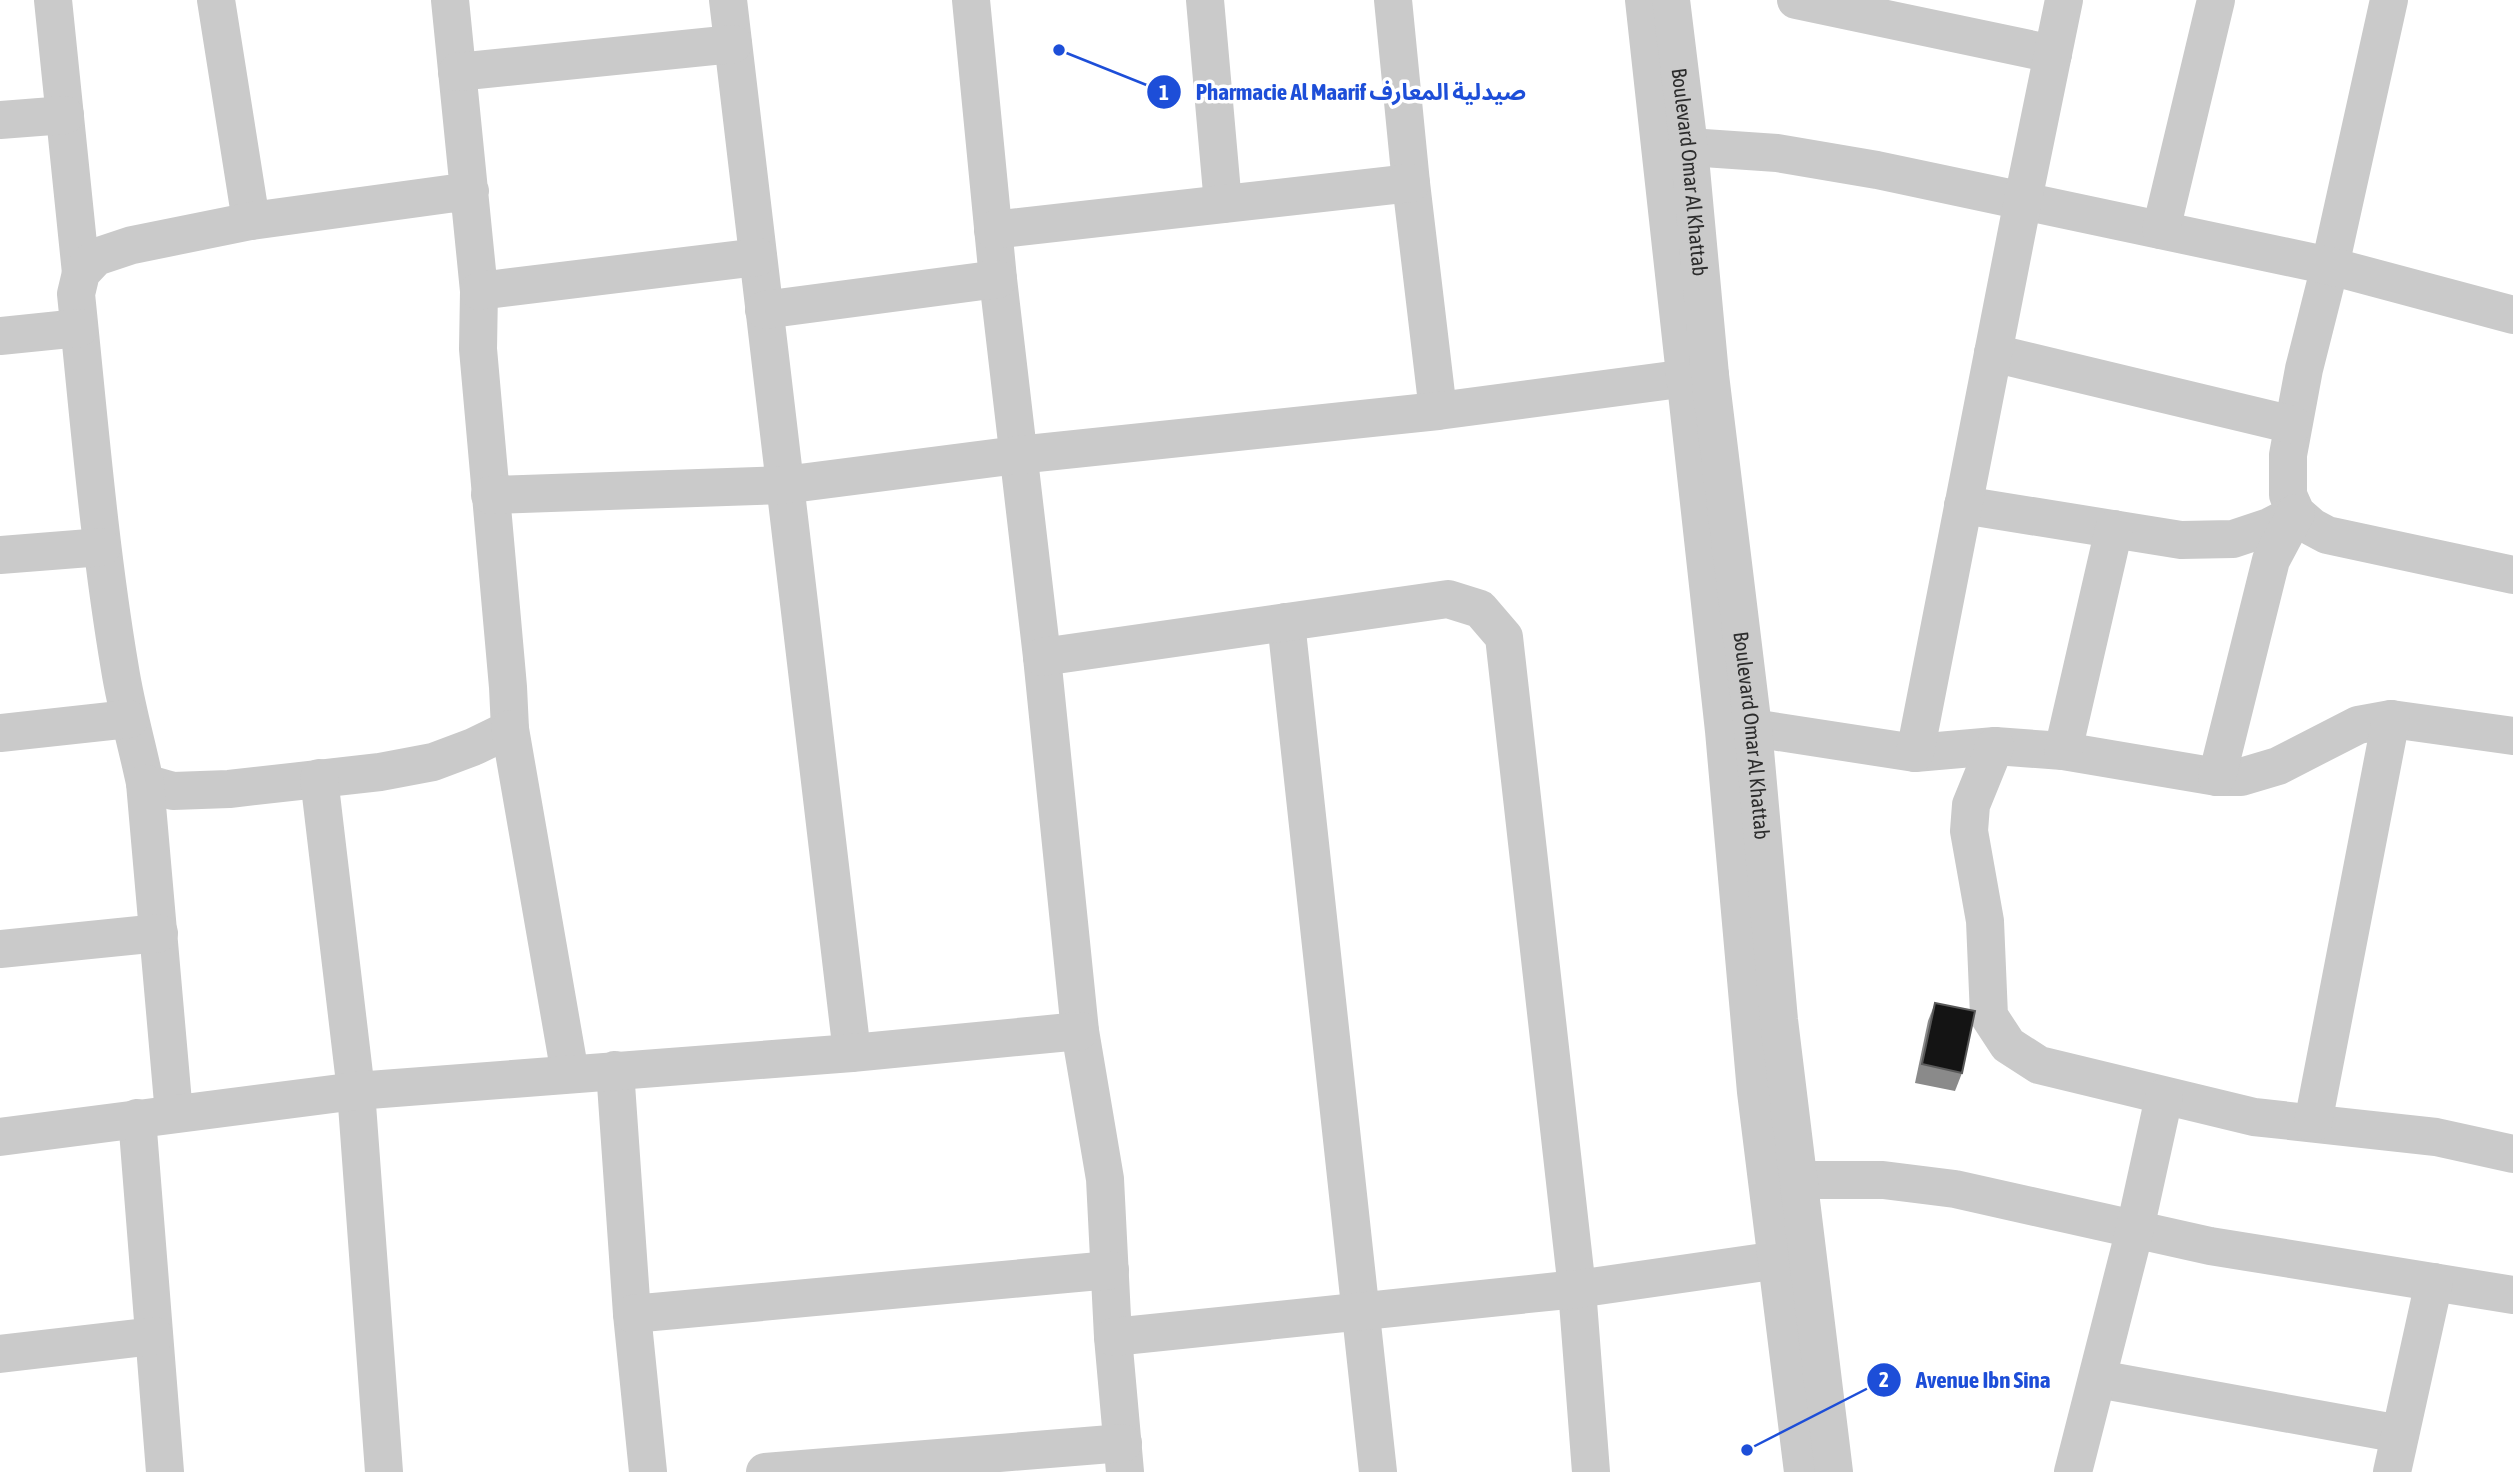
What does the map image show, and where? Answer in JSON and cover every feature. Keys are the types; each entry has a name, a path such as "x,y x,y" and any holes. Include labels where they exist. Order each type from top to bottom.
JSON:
{"street":[{"path":"53,0 81,273 76,294 102,547 129,719 145,783 174,1114"},
{"path":"216,0 251,221"},
{"path":"450,0 479,290 478,349 510,729 570,1074"},
{"path":"728,0 852,1053"},
{"path":"765,1472 1124,1457 1101,1147 1080,1031 1042,657 998,279 971,0"},
{"path":"1205,0 1223,204"},
{"path":"1393,0 1438,411"},
{"name":"Boulevard Omar Al Khattab","path":"1644,0 1697,377 1752,728 1779,1020 1834,1472"},
{"name":"Boulevard Omar Al Khattab","path":"1671,0 1689,147 1697,377 1724,731 1756,1092 1802,1472"},
{"path":"1796,0 2053,54"},
{"path":"1915,752 2064,0"},
{"path":"2161,230 2216,0"},
{"path":"2389,0 2330,266 2304,369 2293,425 2287,474 2288,495 2296,513 2312,527 2327,535 2513,575"},
{"path":"457,72 733,44"},
{"path":"0,120 65,115"},
{"path":"1689,147 1777,153 1877,170 2330,266 2513,314"},
{"path":"993,230 1411,183"},
{"path":"81,273 96,257 132,245 251,221 470,191"},
{"path":"479,290 758,257"},
{"path":"764,310 998,279"},
{"path":"0,336 79,328"},
{"path":"1993,353 2293,425"},
{"path":"490,495 784,485 1017,455 1438,411 1697,377"},
{"path":"1963,505 2181,540 2233,539 2269,527 2296,513"},
{"path":"2217,777 2271,560 2296,513"},
{"path":"2063,751 2114,529"},
{"path":"0,555 102,547"},
{"path":"1042,657 1448,599 1480,609 1504,637 1577,1289 1591,1472"},
{"path":"1286,622 1378,1472"},
{"path":"0,733 129,719"},
{"path":"1752,728 1915,752 1996,746 2063,751 2217,777 2241,777 2278,766 2358,725 2391,719 2513,736"},
{"path":"2313,1123 2391,719"},
{"path":"145,783 173,791 229,789 380,772 433,762 510,729"},
{"path":"1996,746 1971,804 1969,831 1985,921 1989,1016 2008,1045 2039,1065 2254,1117 2436,1137 2513,1154"},
{"path":"319,778 356,1091 384,1472"},
{"path":"0,949 159,933"},
{"path":"0,1137 356,1091 852,1053 1080,1031"},
{"path":"615,1070 632,1314 648,1472"},
{"path":"2073,1472 2136,1230 2164,1097"},
{"path":"137,1118 165,1472"},
{"path":"1799,1180 1883,1180 1955,1189 2210,1246 2513,1295"},
{"path":"1113,1337 1577,1289 1778,1260"},
{"path":"632,1314 1110,1270"},
{"path":"2392,1472 2434,1282"},
{"path":"0,1354 154,1336"},
{"path":"2098,1379 2400,1434"}],"building":[{"path":"1935,1003 1975,1011 1962,1073 1922,1064"}],"place":[{"name":"Pharmacie Al Maarif صيدلية المعارف","path":"1059,50"},
{"name":"Avenue Ibn Sina","path":"1747,1450"}]}
